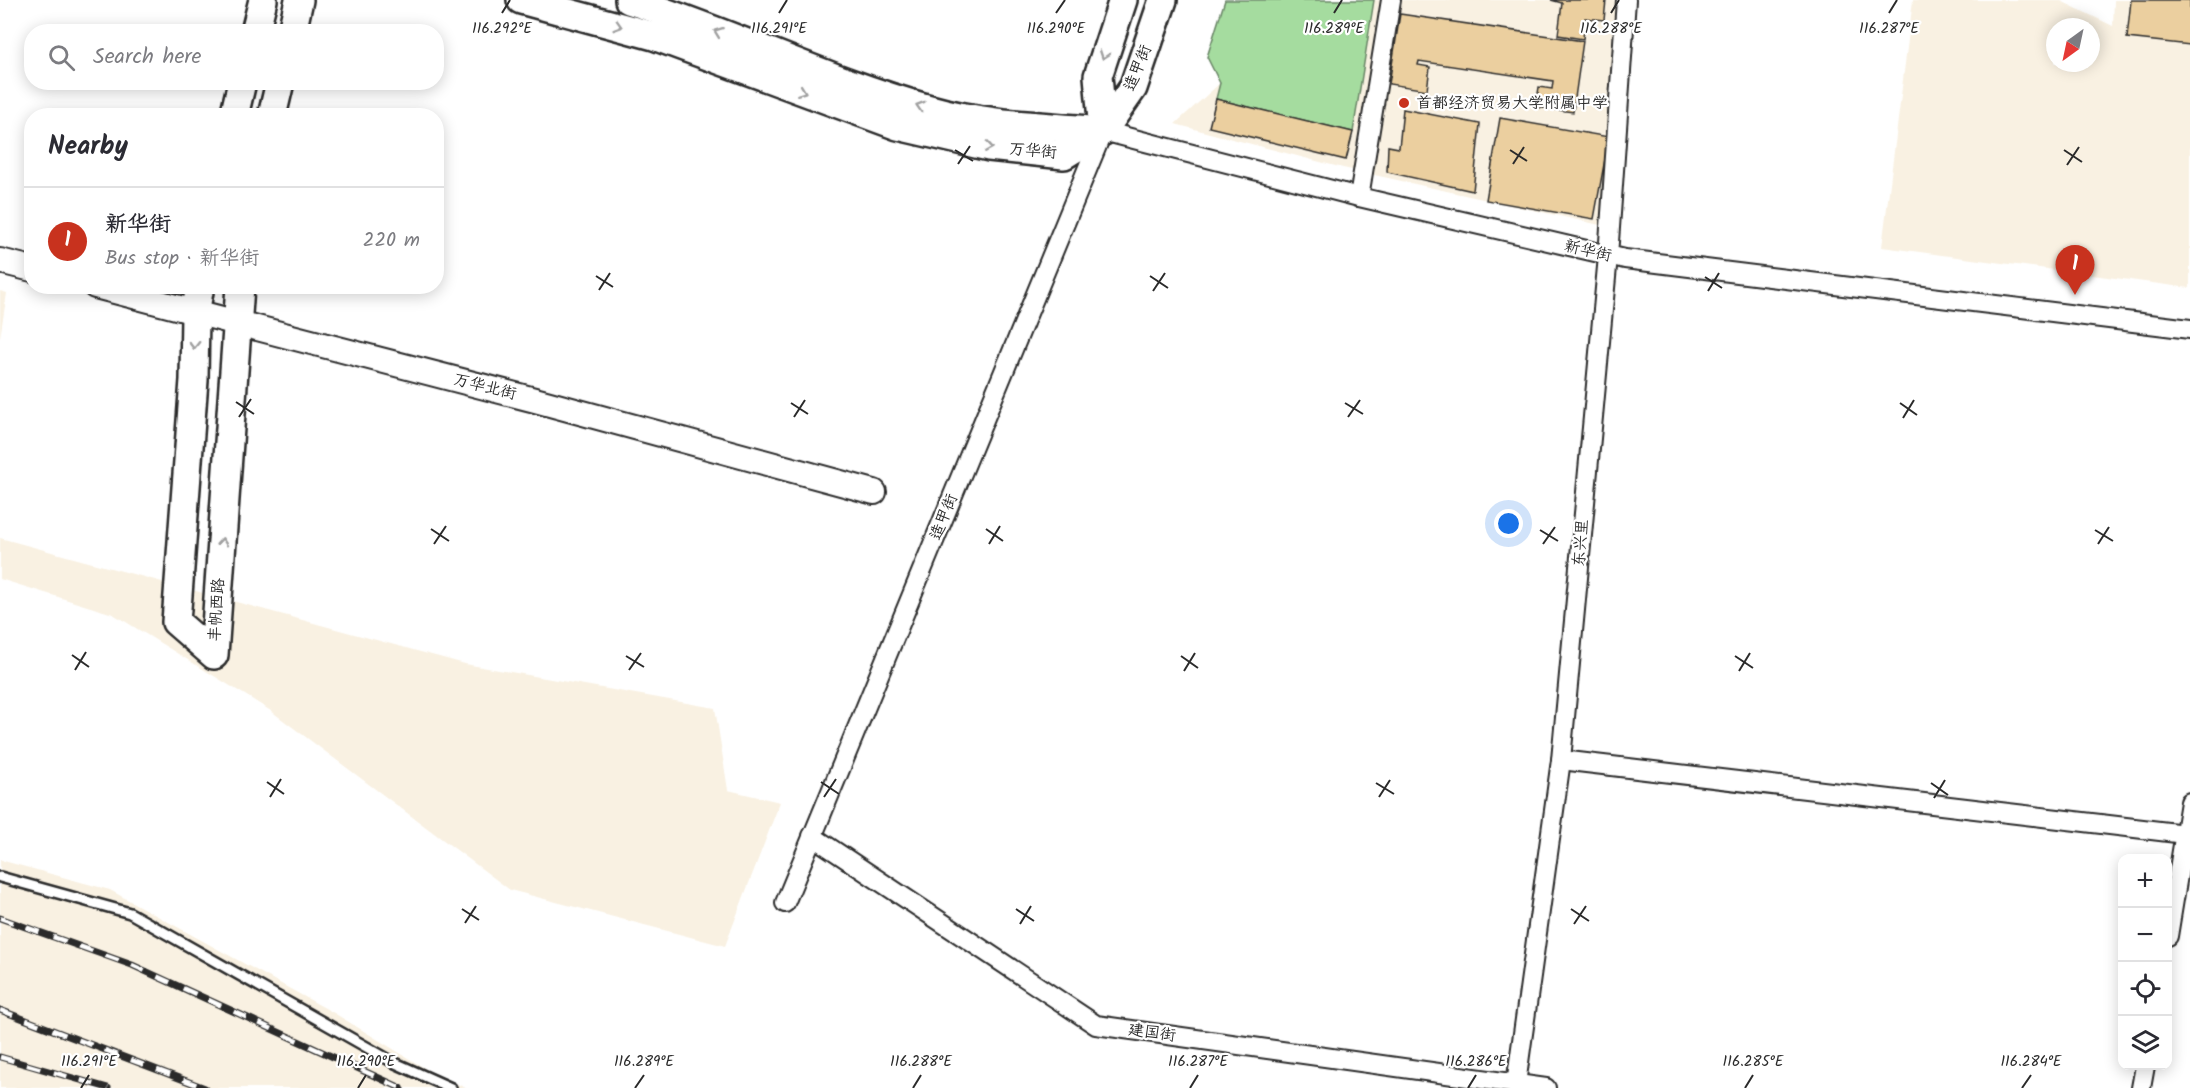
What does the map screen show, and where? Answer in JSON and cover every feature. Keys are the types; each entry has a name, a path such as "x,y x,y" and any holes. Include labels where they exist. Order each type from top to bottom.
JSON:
{"main road":[{"path":"257,24 263,0"},
{"path":"294,24 299,0"},
{"name":"万华街","path":"521,0 654,36 898,126 943,138 989,147 1064,155 1103,131"},
{"name":"万华街","path":"629,0 869,90 931,110 977,119 1103,131"},
{"name":"造甲街","path":"1103,131 1098,76 1123,0"},
{"name":"造甲街","path":"1103,131 1133,88 1164,0"},
{"path":"236,108 240,90"},
{"path":"274,108 278,90"},
{"name":"丰帆西路","path":"199,294 195,314 194,380 176,622 214,655 235,324 239,294"}],"street":[{"path":"1359,197 1391,0"},
{"name":"东兴里","path":"1516,1084 1561,760 1608,256 1626,0"},
{"name":"新华街","path":"1103,131 1359,197 1608,256 2190,329"},
{"name":"造甲街","path":"785,903 1103,131"},
{"path":"0,261 24,267"},
{"name":"万华北街","path":"124,294 535,399 874,492"},
{"path":"1561,760 2185,834"},
{"path":"2172,912 2190,802"},
{"name":"建国街","path":"812,836 1096,1025 1546,1088"},
{"path":"2141,1088 2144,1070"}],"lane":[{"path":"0,877 130,913 393,1062 451,1088"}],"shaded area":[{"name":"首都经济贸易大学附属中学","path":"1225,0 1618,0 1600,225 1343,168 1175,124 1220,83 1207,57"},
{"path":"1913,0 2059,0 2096,18 2046,18 2046,72 2100,72 2100,20 2113,26 2114,0 2190,0 2190,288 1882,247"},
{"path":"0,291 7,293 0,338"},
{"path":"0,538 465,664 715,708 728,790 780,802 725,946 510,890 271,711 113,614 0,579"},
{"path":"0,860 110,890 334,1013 431,1072 466,1088 0,1088"}],"green space":[{"path":"1225,0 1374,0 1353,132 1216,99 1220,83 1207,57"}],"building":[{"path":"1551,0 1606,0 1604,20 1585,18 1583,39 1558,35 1562,3"},
{"path":"2131,0 2190,0 2190,45 2127,38"},
{"path":"1400,14 1583,41 1573,112 1536,107 1539,87 1552,89 1553,81 1419,61 1418,65 1430,67 1427,90 1389,84"},
{"path":"1216,99 1353,132 1346,160 1209,127"},
{"path":"1403,109 1480,124 1473,191 1387,172 1388,146 1399,148"},
{"path":"1500,118 1609,137 1594,219 1486,200"}],"railway":[{"path":"0,918 132,965 401,1088"},
{"path":"0,1010 205,1088"},
{"path":"0,1057 108,1088"}],"place":[{"name":"首都经济贸易大学附属中学","path":"1404,103"},
{"name":"新华街","path":"2075,295"}]}
